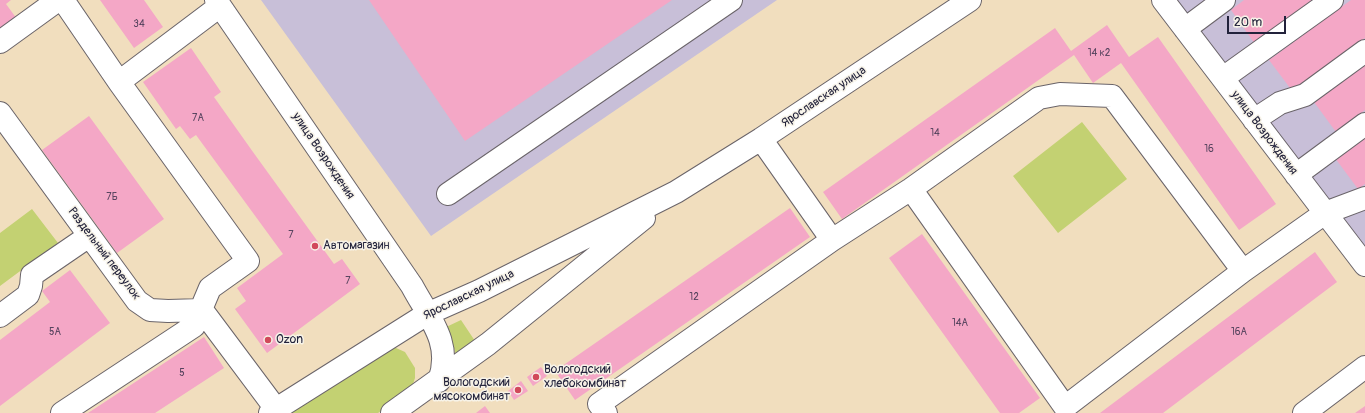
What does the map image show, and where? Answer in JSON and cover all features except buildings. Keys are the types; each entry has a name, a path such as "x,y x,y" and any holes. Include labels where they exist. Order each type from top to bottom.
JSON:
{"street":[{"path":"0,42 58,0"},
{"path":"62,0 248,261 210,288 194,326 62,413"},
{"path":"448,194 731,0"},
{"name":"Ярославская улица","path":"273,411 427,314 480,291 676,192 761,139 970,0"},
{"name":"улица Возрождения","path":"1163,0 1365,264"},
{"path":"1185,29 1224,0"},
{"path":"1223,78 1332,0"},
{"path":"119,82 218,3"},
{"name":"улица Возрождения","path":"218,3 412,286 440,336 443,346 444,362 439,380"},
{"path":"1254,120 1280,103 1305,95 1365,51"},
{"path":"606,413 599,404 832,240 910,189 1039,98 1060,94 1112,96 1243,271"},
{"name":"Раздельный переулок","path":"0,113 137,301 150,310 168,312 202,310"},
{"path":"1296,175 1365,124"},
{"path":"761,139 832,240"},
{"path":"910,189 1065,406 1243,271 1325,213 1365,198"},
{"name":"Ярославская улица","path":"392,413 505,331 676,192"},
{"path":"0,316 28,295 32,275 90,236"},
{"path":"202,310 273,411"},
{"path":"1304,413 1365,367"}],"shaded area":[{"path":"261,0 777,0 431,236"},
{"path":"1175,0 1365,0 1365,248"}],"green space":[{"path":"1082,122 1127,179 1058,233 1013,176"},
{"path":"32,209 58,243 0,286 0,233"},
{"path":"461,320 475,341 456,355 452,341 442,329"},
{"path":"387,347 396,348 405,352 415,368 415,378 412,387 404,395 378,413 285,413"}],"place":[{"name":"Автомагазин","path":"315,246"},
{"name":"Ozon","path":"268,340"},
{"name":"Вологодский хлебокомбинат","path":"536,377"},
{"name":"Вологодский мясокомбинат","path":"518,390"}]}
